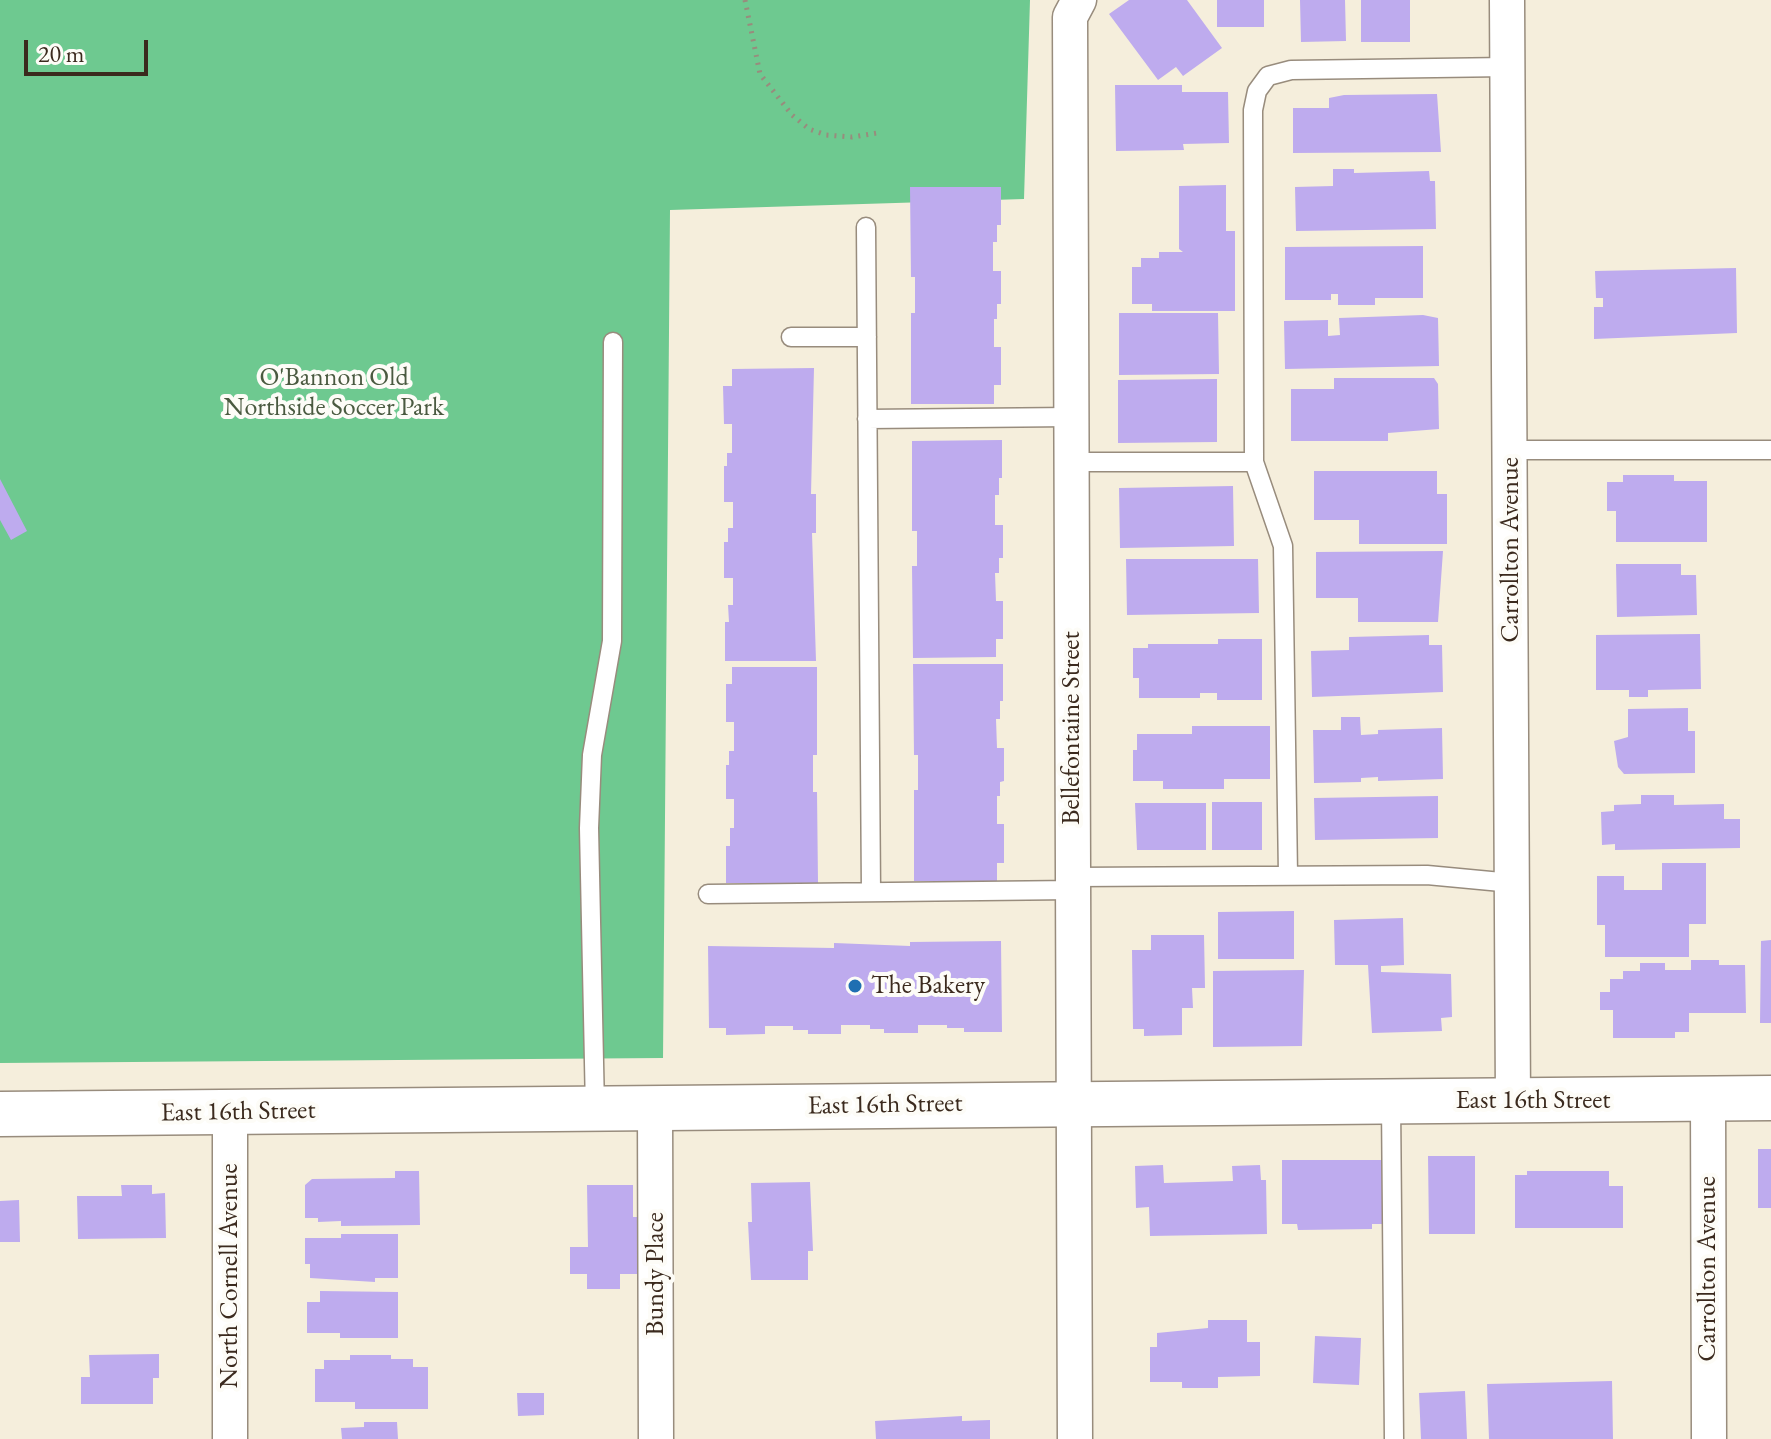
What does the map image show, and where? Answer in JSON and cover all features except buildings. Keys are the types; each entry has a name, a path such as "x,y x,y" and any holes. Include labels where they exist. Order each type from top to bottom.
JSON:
{"main road":[{"name":"East 16th Street","path":"0,1114 1771,1098"}],"street":[{"name":"Carrollton Avenue","path":"1507,0 1513,1101"},
{"name":"Bellefontaine Street","path":"1075,8 1071,417 1075,1439"},
{"name":"Carrollton Avenue","path":"1708,1099 1709,1439"},
{"name":"Bundy Place","path":"655,1108 656,1439"},
{"name":"North Cornell Avenue","path":"230,1112 230,1439"}],"lane":[{"path":"1288,875 1283,546 1254,462 1253,110 1257,91 1268,76 1291,70 1507,67"},
{"path":"866,227 871,892"},
{"path":"791,337 867,337"},
{"path":"595,1109 589,828 592,755 612,641 613,342"},
{"path":"867,419 1071,417"},
{"path":"1510,450 1771,450"},
{"path":"1071,462 1254,462"},
{"path":"708,894 871,892 1288,875 1427,875 1512,883"},
{"path":"1391,1102 1394,1439"}],"path":[{"path":"745,0 760,74 792,115 809,129 826,135 852,137 877,133"}],"green space":[{"name":"O'Bannon Old Northside Soccer Park","path":"0,0 1030,0 1024,199 670,210 663,1058 0,1063"}],"place":[{"name":"The Bakery","path":"855,986"}]}
